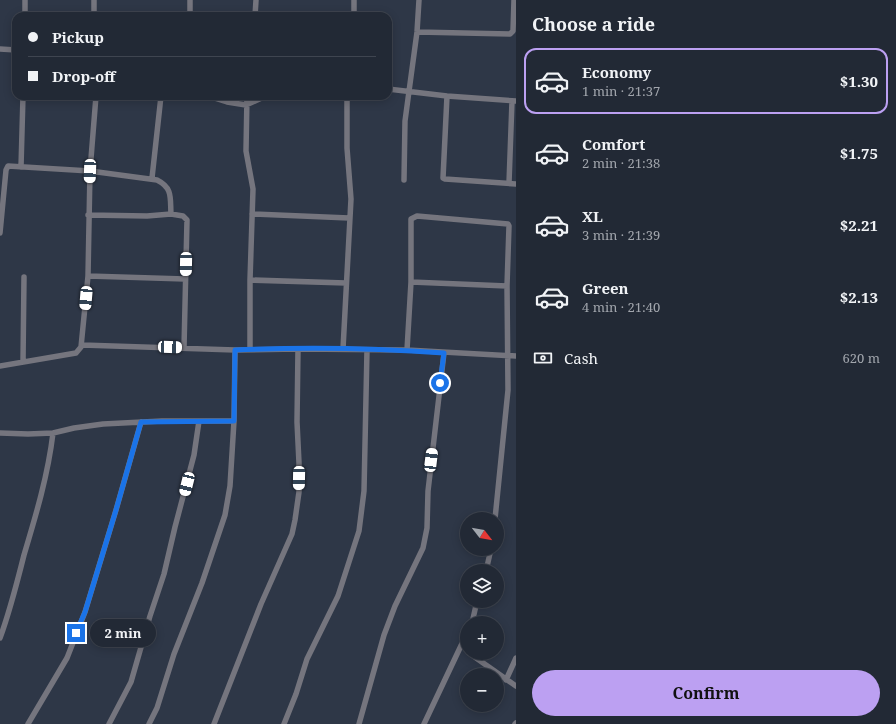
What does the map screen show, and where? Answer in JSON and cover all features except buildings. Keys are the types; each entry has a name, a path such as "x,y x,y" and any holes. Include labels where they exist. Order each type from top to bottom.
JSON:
{"street":[{"path":"25,0 25,12"},
{"path":"94,0 94,12"},
{"path":"190,0 190,12"},
{"path":"255,12 256,0"},
{"path":"354,0 354,12"},
{"path":"404,180 405,122 417,32 418,0"},
{"path":"417,32 510,34 514,31 514,0"},
{"path":"0,49 12,50"},
{"path":"392,89 447,96 514,101 509,183"},
{"path":"447,96 443,178 516,184"},
{"path":"21,167 23,100"},
{"path":"0,366 76,353 82,345 88,276 88,215 96,100"},
{"path":"152,178 161,100"},
{"path":"221,100 246,105 257,100"},
{"path":"247,100 246,151 253,189 250,280 250,349"},
{"path":"343,349 351,199 347,148 347,100"},
{"path":"0,234 6,170 8,166 90,171 152,178 162,182 169,188 171,214"},
{"path":"88,215 147,216 171,214 183,216 187,220 184,348"},
{"path":"252,214 349,218"},
{"path":"407,350 411,282 411,219 417,216 508,224 508,390 496,512"},
{"path":"88,276 185,279"},
{"path":"23,362 24,277"},
{"path":"250,280 346,283"},
{"path":"411,282 507,286"},
{"path":"82,345 235,350 298,348 407,350 516,356"},
{"path":"214,724 261,604 292,534 299,492 300,463 297,422 298,348"},
{"path":"149,724 156,708 174,654 202,583 225,515 230,486 234,421 235,350"},
{"path":"284,724 296,694 307,659 338,596 359,531 364,491 367,350"},
{"path":"359,724 384,635 395,606 423,548 427,528 428,491 444,353"},
{"path":"109,724 131,682 164,574 194,456 199,421"},
{"path":"0,433 53,433 74,428 104,424 141,422 234,421"},
{"path":"28,724 67,658 85,612 141,422"},
{"path":"0,638 13,598 37,512 46,476 53,433"},
{"path":"424,724 460,647"},
{"path":"506,680 516,658"},
{"path":"479,660 516,686"}],"route":[{"path":"76,633 85,612 141,422 234,421 235,350 298,348 407,350 444,353 440,383"}]}
